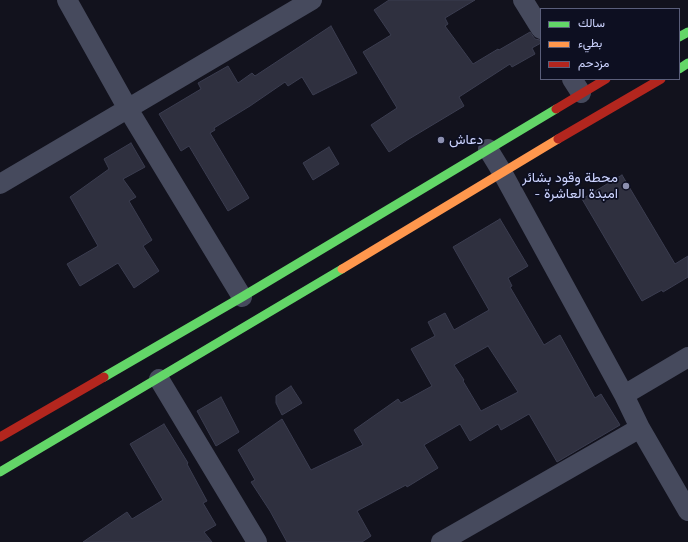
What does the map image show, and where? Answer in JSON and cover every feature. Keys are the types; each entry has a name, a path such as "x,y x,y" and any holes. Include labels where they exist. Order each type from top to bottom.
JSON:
{"main road":[{"path":"0,437 242,297 488,149 576,86 602,80"},
{"path":"0,472 159,379 432,216 502,172 659,80"}],"street":[{"path":"67,0 128,109 242,297"},
{"path":"0,184 312,0"},
{"path":"523,0 540,27"},
{"path":"488,149 624,395 640,428 688,511"},
{"path":"624,395 688,357"},
{"path":"159,379 257,542"},
{"path":"441,542 640,428"}],"building":[{"path":"389,0 475,0 445,18 448,24 445,26 473,64 530,32 535,39 540,40 540,44 532,48 535,54 512,67 510,64 459,97 464,106 389,152 371,125 397,108 363,52 391,35 374,10"},
{"path":"331,26 357,73 313,95 302,77 288,86 285,82 214,128 215,130 210,133 249,198 228,211 189,146 181,151 159,114 201,89 198,83 228,66 238,83 252,73 255,76"},
{"path":"131,143 145,167 123,179 136,197 129,201 152,240 143,246 159,271 134,288 118,263 80,286 67,264 98,246 70,197 109,169 104,159"},
{"path":"329,147 339,164 313,180 303,163"},
{"path":"622,175 675,264 688,256 688,277 663,292 662,290 642,301 582,199"},
{"path":"500,219 528,266 508,278 512,286 510,287 544,345 560,335 595,398 601,394 620,425 557,462 529,414 501,430 498,424 470,441 460,424 424,445 438,468 407,487 406,485 357,511 371,536 362,542 287,542 270,511 251,482 255,480 238,450 282,419 311,470 363,445 354,430 398,399 401,403 432,386 411,349 435,336 428,322 445,313 454,330 489,310 453,247","holes":["488,346 518,392 481,411 454,365"]},
{"path":"291,386 302,403 282,415 276,403 276,396"},
{"path":"221,397 239,432 216,446 197,411"},
{"path":"164,424 188,463 187,464 207,501 203,503 216,525 204,532 212,542 83,542 127,512 132,519 163,500 130,444"}],"traffic: fast":[{"path":"680,36 688,32"},
{"path":"680,68 688,63"},
{"path":"104,377 242,297 556,109"},
{"path":"0,472 342,269"}],"traffic: slow":[{"path":"342,269 558,139"}],"traffic: jam":[{"path":"556,109 604,80"},
{"path":"558,139 659,80"},
{"path":"0,437 104,377"}],"place":[{"name":"دعاش","path":"441,140"},
{"name":"محطة وقود بشائر - امبدة العاشرة","path":"626,186"}]}
